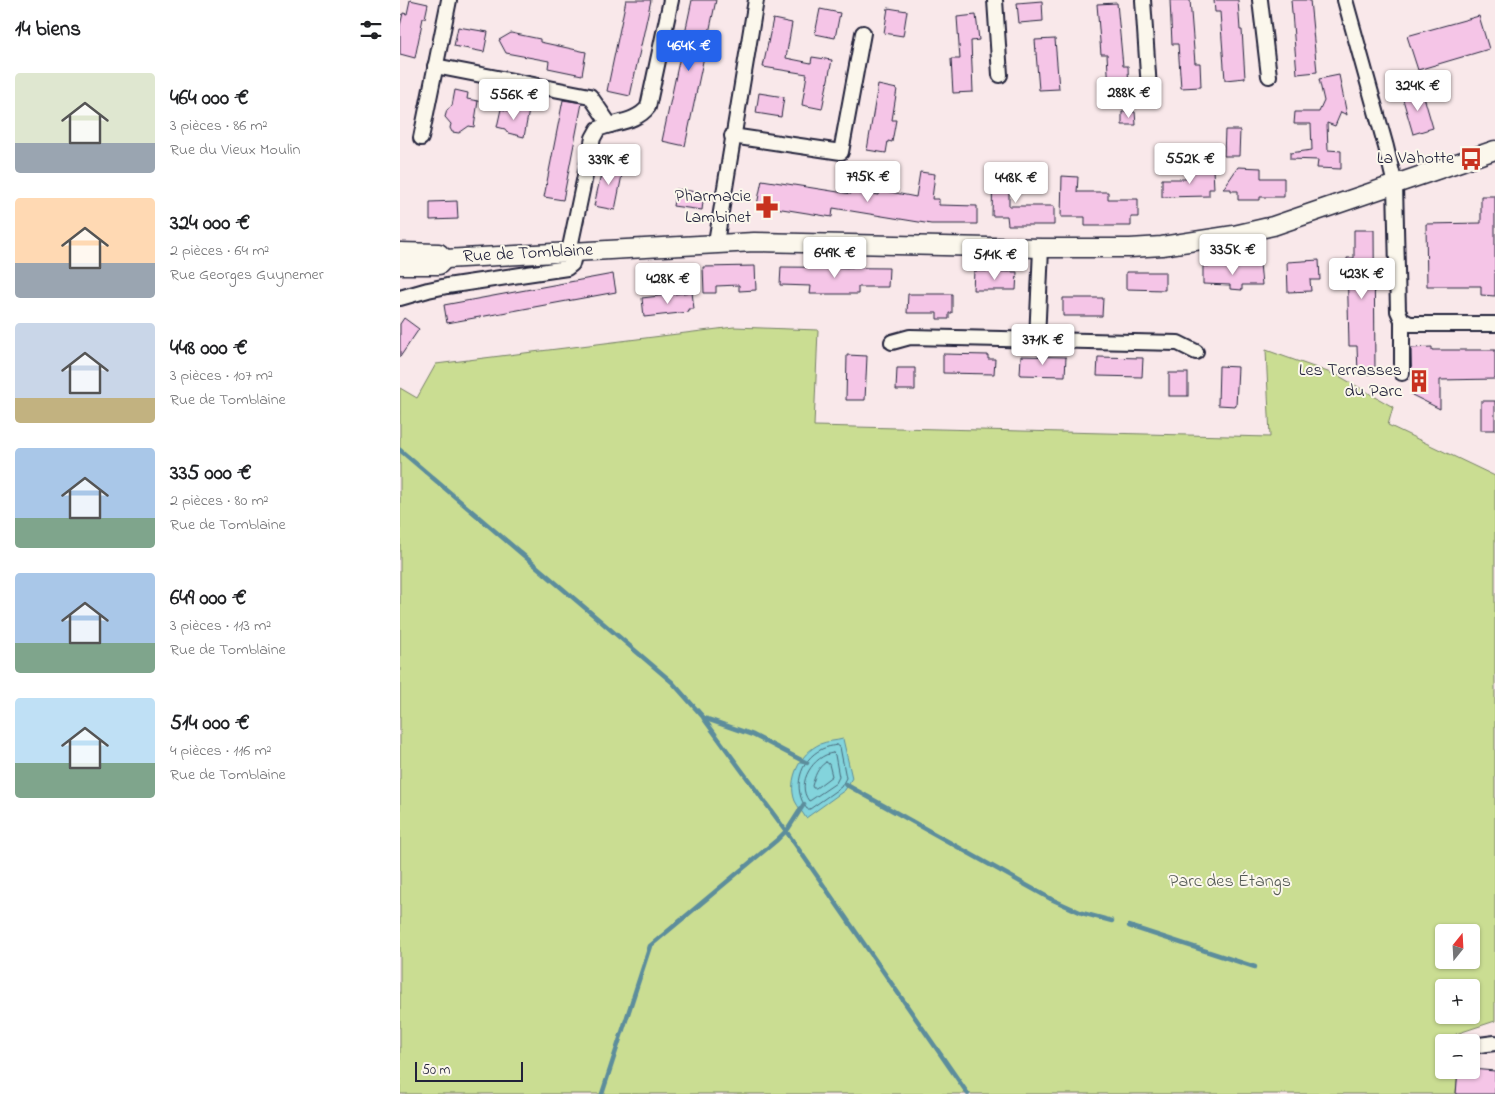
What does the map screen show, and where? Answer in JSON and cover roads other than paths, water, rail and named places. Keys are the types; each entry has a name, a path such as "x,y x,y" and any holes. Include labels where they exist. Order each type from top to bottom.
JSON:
{"main road":[{"name":"Rue de Tomblaine","path":"445,259 754,242 1041,248 1162,246 1200,241 1273,226 1495,150"},
{"path":"400,252 439,253 445,259 439,265 400,266"}],"street":[{"path":"421,138 449,0"},
{"path":"400,298 437,288 567,268 574,260 572,252 593,138 598,129 644,113 648,107 671,0"},
{"path":"717,243 732,136 756,0"},
{"path":"995,0 1000,75"},
{"path":"1143,0 1149,89"},
{"path":"1260,0 1269,76"},
{"path":"1345,0 1395,185 1398,311 1402,320 1402,373"},
{"path":"732,136 841,152 862,33"},
{"path":"436,66 590,96 610,124"},
{"path":"1037,340 1041,248"},
{"path":"1402,320 1410,324 1495,324"},
{"path":"892,342 910,337 1178,343 1196,352"},
{"path":"1480,1045 1495,1043"}],"water":[{"path":"843,739 852,778 845,790 806,818 795,801 793,793 794,776 797,768 801,760 813,748 823,743"}],"waterway":[{"path":"400,450 672,682 704,718 753,735 807,763"},
{"path":"704,719 786,831 968,1094"},
{"path":"845,784 1051,899 1082,913 1112,921"},
{"path":"602,1094 650,946 777,840 788,829 804,804"},
{"path":"1129,926 1255,967"}],"place":[{"name":"La Vahotte","path":"1471,159"},
{"name":"Pharmacie Lambinet","path":"767,207"},
{"name":"Les Terrasses du Parc","path":"1419,381"}],"park label":[{"name":"Parc des Étangs","path":"1230,882"}]}
